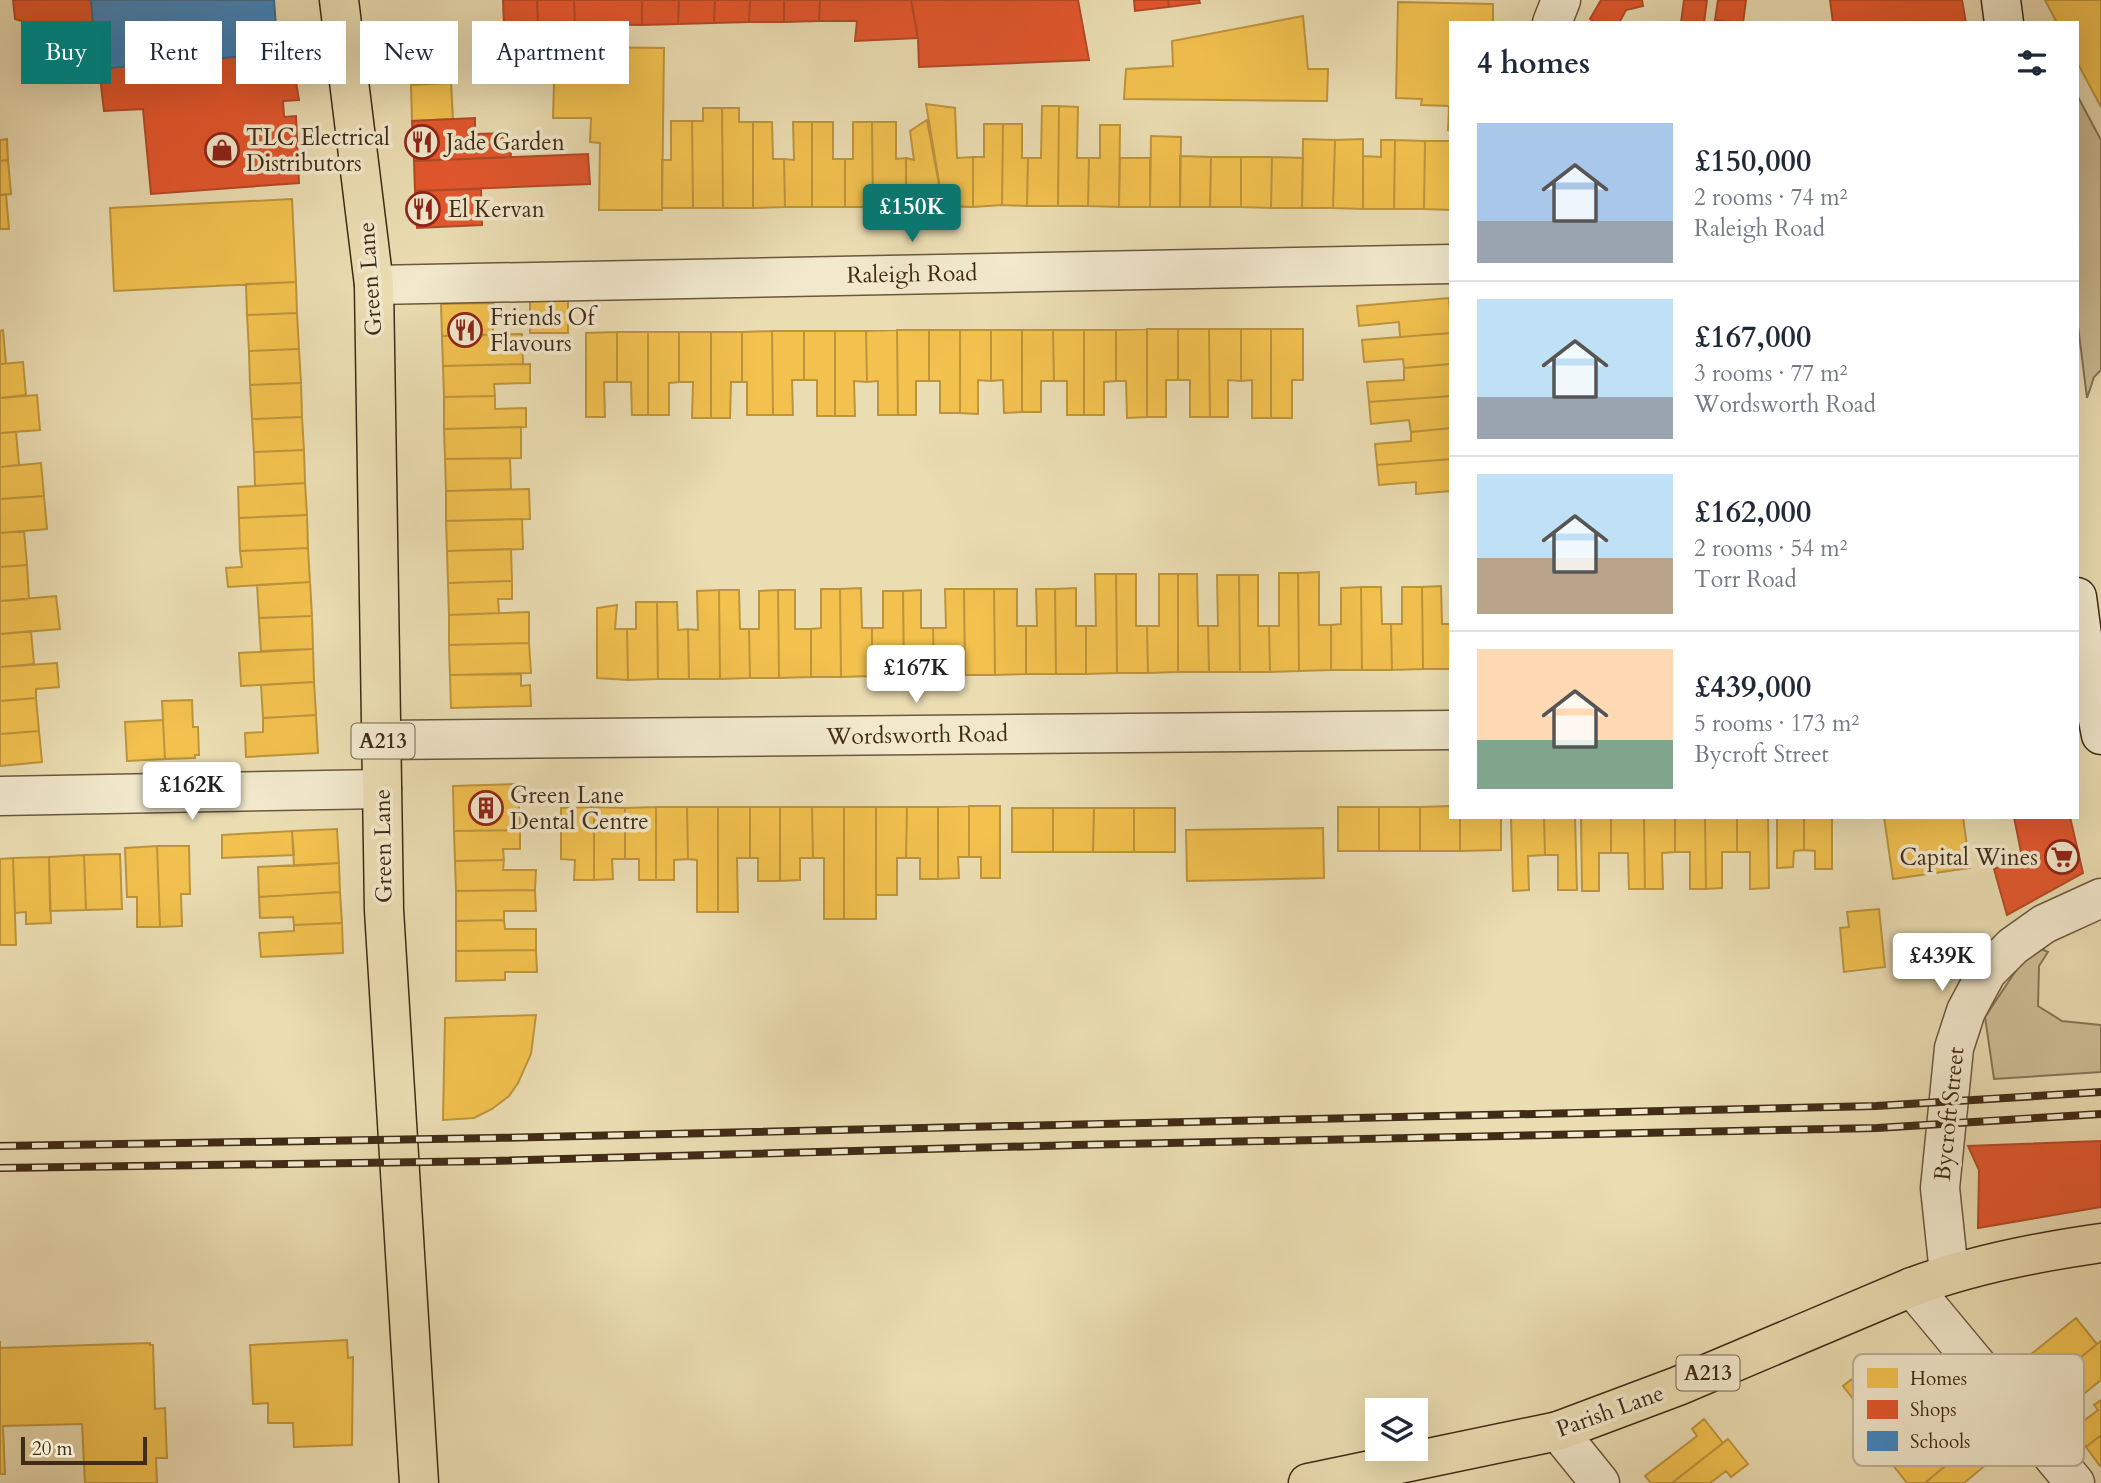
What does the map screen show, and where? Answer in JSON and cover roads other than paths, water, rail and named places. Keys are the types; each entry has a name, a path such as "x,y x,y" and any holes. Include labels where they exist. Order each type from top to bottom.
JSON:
{"main road":[{"name":"Green Lane","path":"338,0 374,285 384,910 419,1483"},
{"name":"Parish Lane","path":"1308,1483 1558,1431 1678,1386 1949,1273 2063,1248 2101,1243"}],"street":[{"path":"1553,21 1561,0"},
{"path":"2001,0 2004,21"},
{"name":"Raleigh Road","path":"374,285 1449,264"},
{"path":"2079,606 2087,640 2101,735"},
{"name":"Wordsworth Road","path":"383,740 1449,730"},
{"path":"0,796 382,789"},
{"name":"Bycroft Street","path":"1949,1273 1940,1188 1954,1048 1966,1010 1987,972 2013,946 2044,923 2101,898"},
{"path":"1912,1287 1968,1354"},
{"path":"1558,1431 1600,1483"},
{"path":"2061,1466 2075,1483"}],"railway":[{"path":"0,1146 493,1138 1876,1106 2101,1092"},
{"path":"0,1168 492,1161 1877,1128 2101,1114"}],"place":[{"name":"Jade Garden","path":"422,142"},
{"name":"TLC Electrical Distributors","path":"222,150"},
{"name":"El Kervan","path":"423,209"},
{"name":"Friends Of Flavours","path":"465,330"},
{"name":"Green Lane Dental Centre","path":"486,808"},
{"name":"Capital Wines","path":"2062,857"}]}
